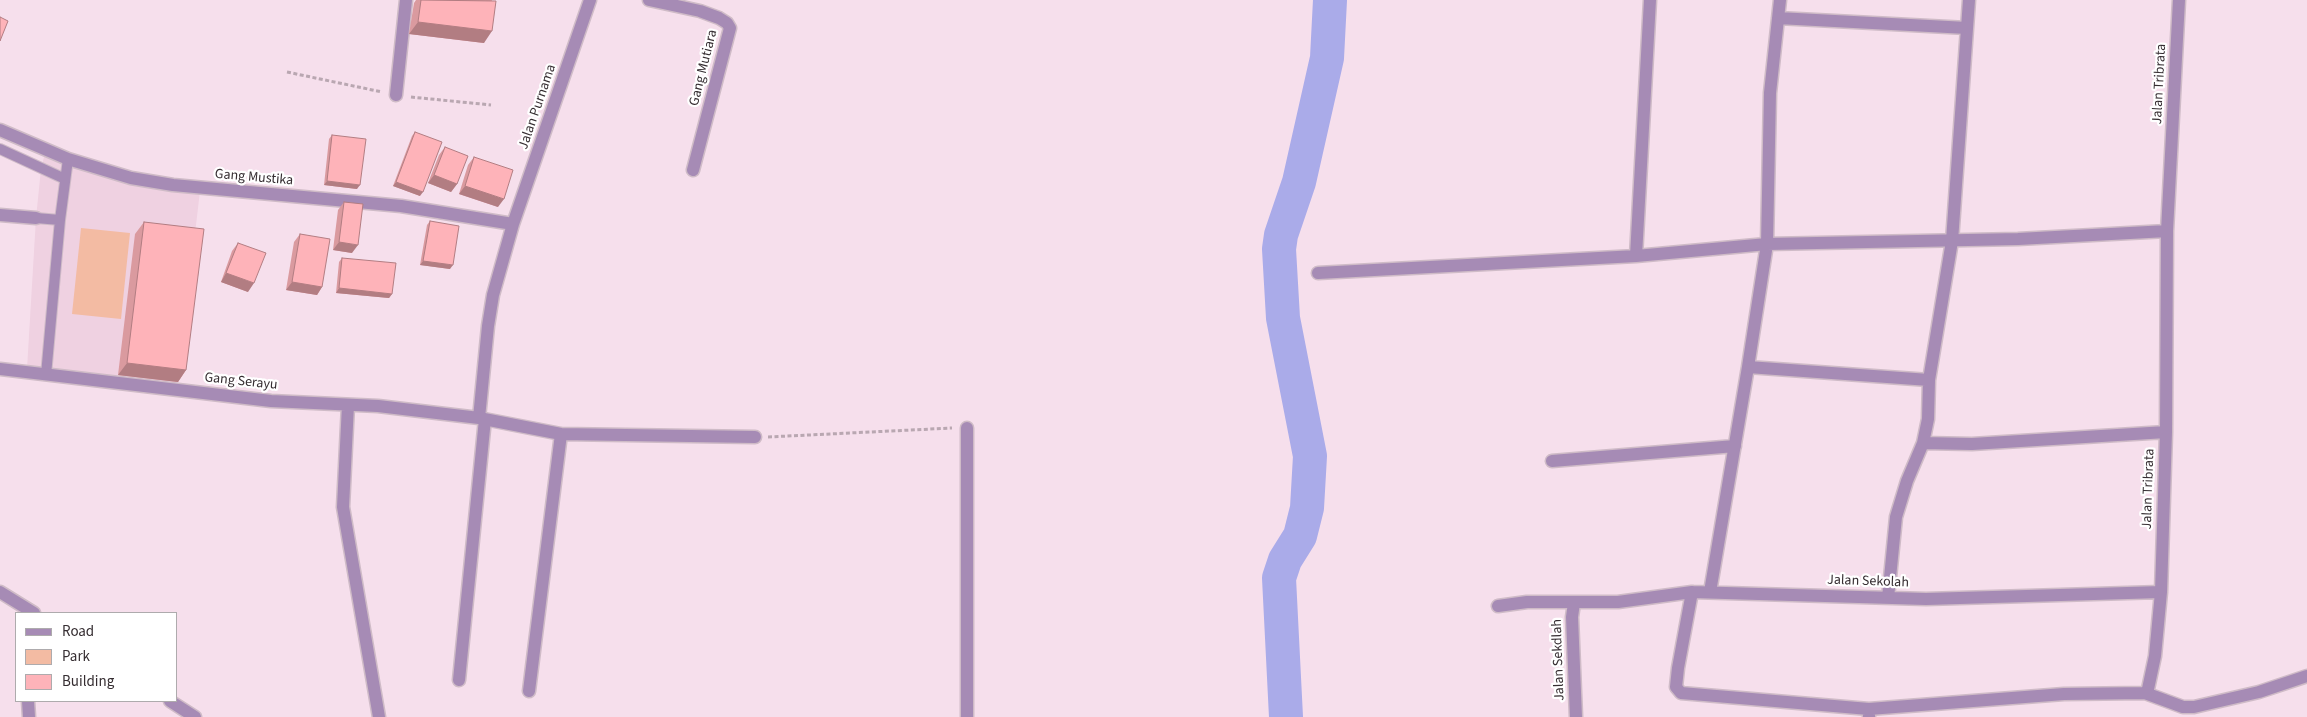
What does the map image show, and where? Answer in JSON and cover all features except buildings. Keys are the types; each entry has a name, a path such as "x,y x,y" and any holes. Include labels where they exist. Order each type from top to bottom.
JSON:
{"street":[{"path":"396,95 406,0"},
{"name":"Jalan Purnama","path":"459,680 482,419 488,326 493,296 513,224 590,0"},
{"name":"Gang Mutiara","path":"649,0 700,11 719,18 727,23 730,28 693,170"},
{"path":"1636,256 1650,0"},
{"path":"1710,592 1767,244 1770,93 1780,0"},
{"path":"1888,598 1896,518 1907,481 1923,443 1928,419 1930,380 1952,241 1970,0"},
{"name":"Jalan Tribrata","path":"2145,693 2155,656 2161,592 2166,432 2167,231 2179,0"},
{"path":"1778,18 1967,28"},
{"name":"Gang Mustika","path":"0,130 68,158 131,178 173,186 401,206 513,224"},
{"path":"0,215 36,218"},
{"path":"1318,273 1636,256 1767,244 1952,241 2167,231"},
{"path":"1748,367 1930,380"},
{"name":"Gang Serayu","path":"0,369 271,401 348,405 482,419 561,434 755,437"},
{"path":"348,405 342,507 379,717"},
{"path":"967,428 967,717"},
{"path":"1923,443 1972,444 2166,432"},
{"path":"529,691 561,434"},
{"path":"1552,461 1735,446"},
{"path":"0,592 30,612"},
{"path":"1692,592 1678,668 1676,687 1681,693 1869,713 2064,694 2145,693 2184,712 2194,707 2259,692 2307,676"},
{"name":"Jalan Sekolah","path":"1498,606 1527,602 1618,602 1692,592 1926,599 2161,592"},
{"name":"Jalan Sekdlah","path":"1574,603 1572,617 1576,717"},
{"path":"28,702 29,717"},
{"path":"172,702 195,717"}],"lane":[{"path":"0,149 65,179"},
{"path":"46,375 60,220 68,158"},
{"path":"36,218 60,220"}],"path":[{"path":"755,437 967,428"}],"shaded area":[{"path":"45,153 200,191 177,387 27,369 36,218 41,169"}],"green space":[{"path":"81,228 130,233 121,319 72,314"}],"waterway":[{"path":"1286,717 1279,578 1285,560 1300,536 1307,508 1310,456 1283,318 1279,249 1281,235 1299,182 1327,58 1330,0"}]}
